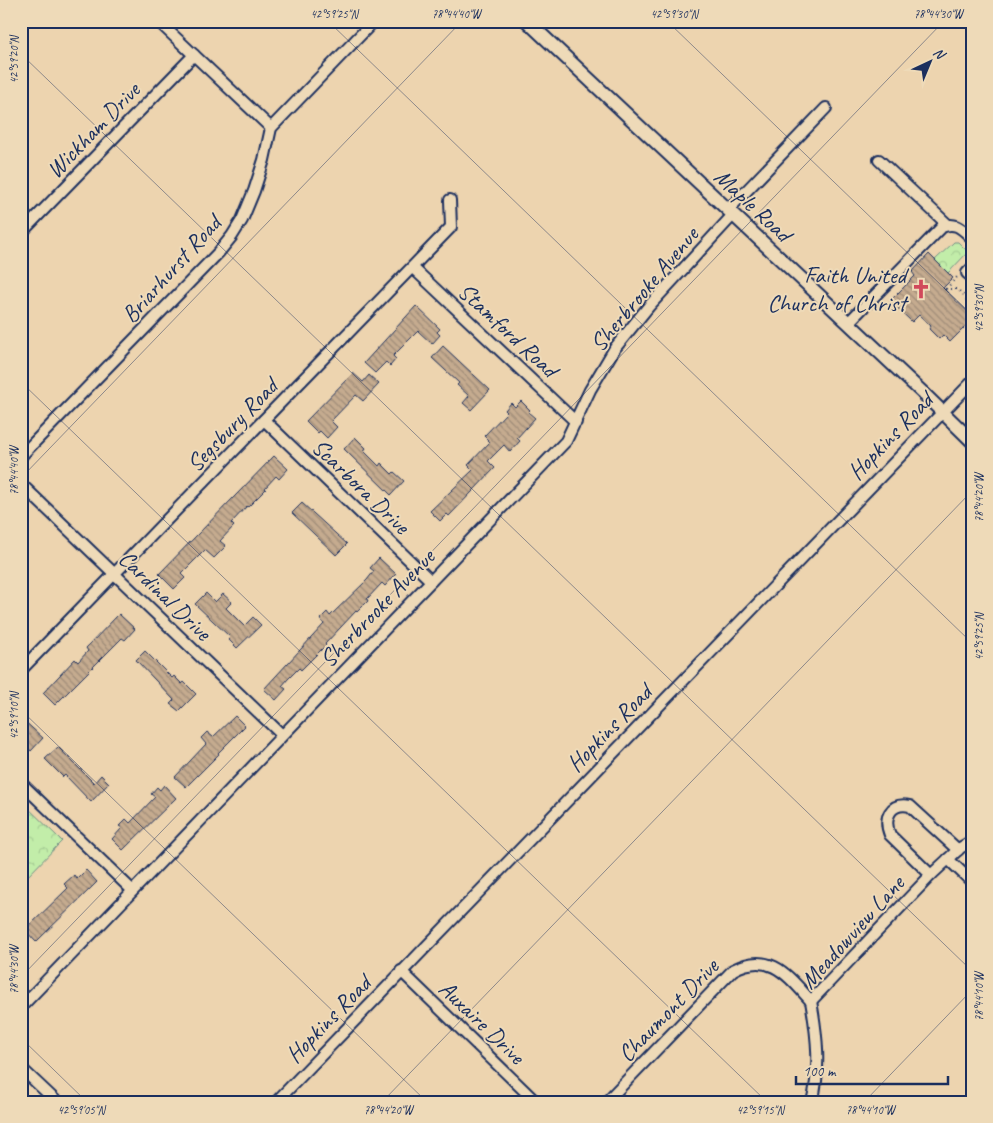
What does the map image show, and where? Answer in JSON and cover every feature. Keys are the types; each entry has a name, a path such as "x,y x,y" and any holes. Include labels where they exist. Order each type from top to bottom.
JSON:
{"main road":[{"name":"Maple Road","path":"527,21 972,441"}],"street":[{"path":"158,21 271,128 374,21"},
{"name":"Wickham Drive","path":"21,232 194,55"},
{"name":"Sherbrooke Avenue","path":"21,1007 566,441 590,390 615,348 649,306 826,108"},
{"name":"Briarhurst Road","path":"21,456 219,252 232,236 242,220 254,191 264,160 271,128"},
{"path":"879,160 948,225"},
{"name":"Segsbury Road","path":"21,670 451,228 450,200"},
{"path":"848,323 942,227 955,225 972,238"},
{"name":"Stamford Road","path":"413,268 576,422"},
{"path":"972,268 967,273 972,277"},
{"name":"Hopkins Road","path":"276,1102 972,382"},
{"name":"Scarbora Drive","path":"264,420 431,581"},
{"name":"Cardinal Drive","path":"21,484 282,735"},
{"path":"21,783 132,890"},
{"path":"931,875 890,834 886,827 888,816 892,809 901,804 910,806 958,850"},
{"name":"Meadowview Lane","path":"812,1102 818,1072 818,1051 811,1001 931,875 958,850 972,841"},
{"path":"948,859 972,882"},
{"name":"Chaumont Drive","path":"606,1102 734,970 742,965 762,963 778,968 811,1001"},
{"name":"Auxaire Drive","path":"401,971 536,1102"},
{"path":"21,1068 57,1102"}],"path":[{"path":"960,275 945,289 957,288 967,300 972,295"}],"green space":[{"path":"954,242 958,242 968,252 948,273 935,260"},
{"path":"21,801 62,841 21,883"}],"building":[{"path":"929,254 953,278 943,288 972,316 972,320 950,342 943,335 939,339 929,329 931,326 919,315 912,322 890,301 915,276 912,272"},
{"path":"416,306 440,329 437,332 440,335 432,344 418,331 393,356 396,359 390,366 386,362 375,373 364,363"},
{"path":"443,346 490,390 471,410 463,403 469,396 457,385 459,383 432,358"},
{"path":"353,373 363,382 369,375 379,384 363,401 356,395 331,421 337,427 327,438 320,431 318,433 306,421"},
{"path":"521,401 530,410 528,412 535,418 517,438 520,441 510,452 504,445 488,461 495,468 449,516 447,514 440,521 430,511 473,470 468,465 490,442 484,436 507,412 505,410 511,403 515,407"},
{"path":"355,437 366,448 364,451 379,466 381,463 392,474 394,472 404,481 391,495 344,449"},
{"path":"274,456 288,469 279,479 276,476 266,489 231,523 234,526 220,541 226,546 214,558 205,550 181,574 185,578 174,589 159,574"},
{"path":"302,503 347,544 336,555 292,513"},
{"path":"379,558 396,574 385,586 382,583 367,599 368,601 356,611 326,645 301,670 299,668 288,679 282,686 286,689 276,700 264,689 324,624 320,619 327,612 330,616 367,580 374,571 370,568"},
{"path":"206,593 215,602 223,594 232,602 226,608 244,626 253,617 261,625 237,648 228,639 230,637 195,604"},
{"path":"119,614 135,629 125,640 122,638 55,705 43,693 75,659 78,662 88,651 86,648"},
{"path":"145,651 172,678 174,676 182,684 184,682 196,694 179,711 170,704 174,700 136,660"},
{"path":"235,716 245,726 186,787 175,777 206,744 201,738 207,732 213,737"},
{"path":"21,718 43,738 31,751 21,742"},
{"path":"58,747 94,783 101,775 109,783 91,802 65,775 63,777 45,759"},
{"path":"164,785 176,798 123,850 112,839 122,828 119,826 126,819 130,823 155,797 151,794 157,787 160,790"},
{"path":"86,870 97,882 36,942 25,930 68,888 64,884 74,875 77,879"}],"place":[{"name":"Faith United Church of Christ","path":"921,289"}]}
